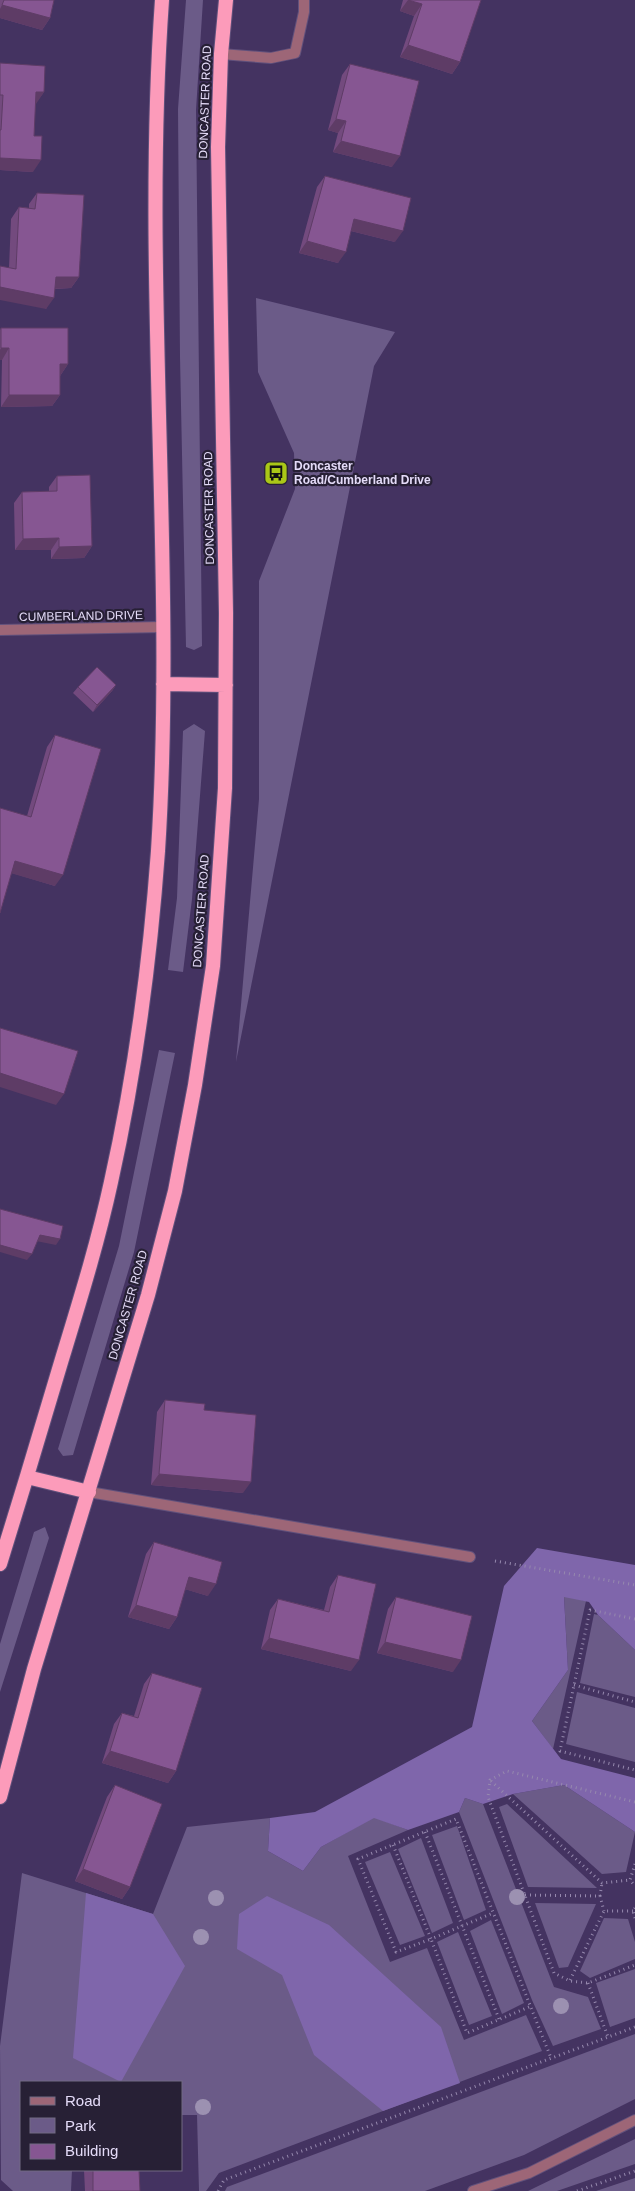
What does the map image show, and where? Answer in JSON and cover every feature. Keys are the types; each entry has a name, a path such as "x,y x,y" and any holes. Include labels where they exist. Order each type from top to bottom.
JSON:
{"highway":[{"path":"0,1564 88,1272 111,1183 131,1075 146,978 158,854 163,741 156,111 162,0"},
{"name":"DONCASTER ROAD","path":"0,1797 34,1669 148,1294 168,1219 195,1085 213,966 225,788 226,613 218,229 221,54 226,0"},
{"path":"163,684 226,685"},
{"path":"27,1477 89,1492"}],"street":[{"path":"221,54 271,58 295,53 304,12 304,0"},
{"name":"CUMBERLAND DRIVE","path":"0,630 163,627"},
{"path":"89,1492 470,1557"},
{"path":"473,2191 529,2173 635,2120"}],"path":[{"path":"470,1557 635,1585"},
{"path":"635,1619 590,1610 560,1751 635,1770"},
{"path":"574,1685 635,1702"},
{"path":"490,1780 507,1771 635,1802"},
{"path":"490,1780 602,1883 630,1880"},
{"path":"490,1780 488,1797 554,1973 570,1980 588,1983 635,1965"},
{"path":"493,1913 396,1952 358,1860 456,1820 493,1913 529,2007 551,2058"},
{"path":"425,1832 499,2019"},
{"path":"393,1845 467,2033 529,2007"},
{"path":"630,1880 635,1864"},
{"path":"630,1880 635,1886"},
{"path":"570,1980 604,1910 600,1896 602,1883"},
{"path":"524,1895 600,1896"},
{"path":"604,1910 634,1910 635,1918"},
{"path":"588,1983 608,2037"},
{"path":"218,2191 224,2180 635,2027"},
{"path":"577,2191 635,2171"}],"green space":[{"path":"186,0 203,0 196,110 202,646 194,650 186,647 180,357 178,109"},
{"path":"256,298 395,332 374,366 236,1062 259,799 259,581 295,489 294,453 258,372"},
{"path":"194,724 205,731 192,899 183,972 168,970 177,898 183,731"},
{"path":"159,1050 175,1053 134,1252 73,1455 63,1456 58,1449 119,1246"},
{"path":"45,1527 49,1538 0,1692 0,1644 34,1532"},
{"path":"564,1596 586,1601 553,1749 532,1721 568,1670"},
{"path":"594,1614 598,1615 635,1650 635,1697 580,1683"},
{"path":"577,1692 635,1708 635,1762 566,1744"},
{"path":"564,1785 635,1832 626,1872 602,1874 513,1794"},
{"path":"465,1798 483,1804 554,1987 588,1997 601,2029 553,2046 532,2000 459,1812"},
{"path":"507,1804 597,1888 528,1887 499,1807"},
{"path":"374,1817 408,1830 348,1856 390,1962 427,1948 464,2040 526,2015 542,2051 219,2173 206,2191 199,2191 197,2115 182,2115 182,2081 20,2081 20,2171 72,2171 71,2191 13,2191 1,2180 0,2046 22,1873 153,1914 187,1827 270,1818 268,1851 303,1871 321,1847"},
{"path":"457,1826 486,1910 464,1920 432,1835"},
{"path":"421,1838 453,1923 432,1933 398,1849"},
{"path":"390,1852 425,1936 400,1945 365,1862"},
{"path":"535,1903 596,1904 568,1967 559,1968"},
{"path":"604,1918 628,1919 635,1942 635,1959 590,1978 580,1971"},
{"path":"491,1920 524,2003 502,2014 470,1931"},
{"path":"458,1932 492,2016 469,2025 437,1942"},
{"path":"635,1969 635,2018 610,2027 596,1983"},
{"path":"635,2034 635,2099 524,2155 425,2191 225,2191 227,2187"},
{"path":"635,2139 635,2164 557,2191 528,2191"},
{"path":"635,2178 635,2191 596,2191"}],"shaded area":[{"path":"537,1548 635,1565 635,1650 598,1615 589,1602 564,1597 568,1670 532,1721 561,1759 635,1778 635,1832 564,1785 513,1794 483,1804 465,1798 459,1812 408,1830 374,1818 321,1847 303,1871 268,1851 270,1818 315,1812 472,1727 504,1586"},
{"path":"86,1893 153,1914 185,1966 122,2081 73,2058"},
{"path":"267,1896 329,1925 441,2027 460,2083 383,2111 314,2055 282,1975 237,1949 239,1914"}],"building":[{"path":"4,0 54,0 50,18 2,5"},
{"path":"408,0 481,0 460,62 408,45 422,4"},
{"path":"0,63 45,66 44,92 36,92 34,136 42,136 41,160 0,158 3,95 0,95"},
{"path":"350,64 419,81 400,156 341,141 346,121 336,119"},
{"path":"325,176 411,198 403,231 354,219 346,252 307,241"},
{"path":"37,193 84,195 79,277 56,277 54,298 0,287 0,266 16,269 19,207 35,209"},
{"path":"1,328 68,328 68,364 60,364 60,395 9,395 9,348 1,348"},
{"path":"90,475 92,546 59,547 59,538 23,539 22,492 57,491 57,476"},
{"path":"97,667 116,685 97,705 78,687"},
{"path":"55,735 101,749 63,875 15,861 0,913 0,808 31,817"},
{"path":"0,1028 78,1051 64,1094 0,1073"},
{"path":"0,1209 63,1226 60,1239 40,1235 32,1254 0,1245"},
{"path":"165,1400 205,1404 204,1410 256,1415 251,1482 159,1474"},
{"path":"154,1542 222,1562 216,1584 189,1577 177,1617 136,1605"},
{"path":"338,1575 376,1584 359,1660 269,1638 278,1599 329,1612"},
{"path":"396,1597 472,1616 461,1660 385,1642"},
{"path":"152,1673 202,1688 176,1771 110,1751 122,1713 138,1718"},
{"path":"115,1785 162,1804 130,1887 83,1869"},
{"path":"93,2171 139,2171 140,2191 93,2191"}],"place":[{"name":"Doncaster Road/Cumberland Drive","path":"276,473"}]}
